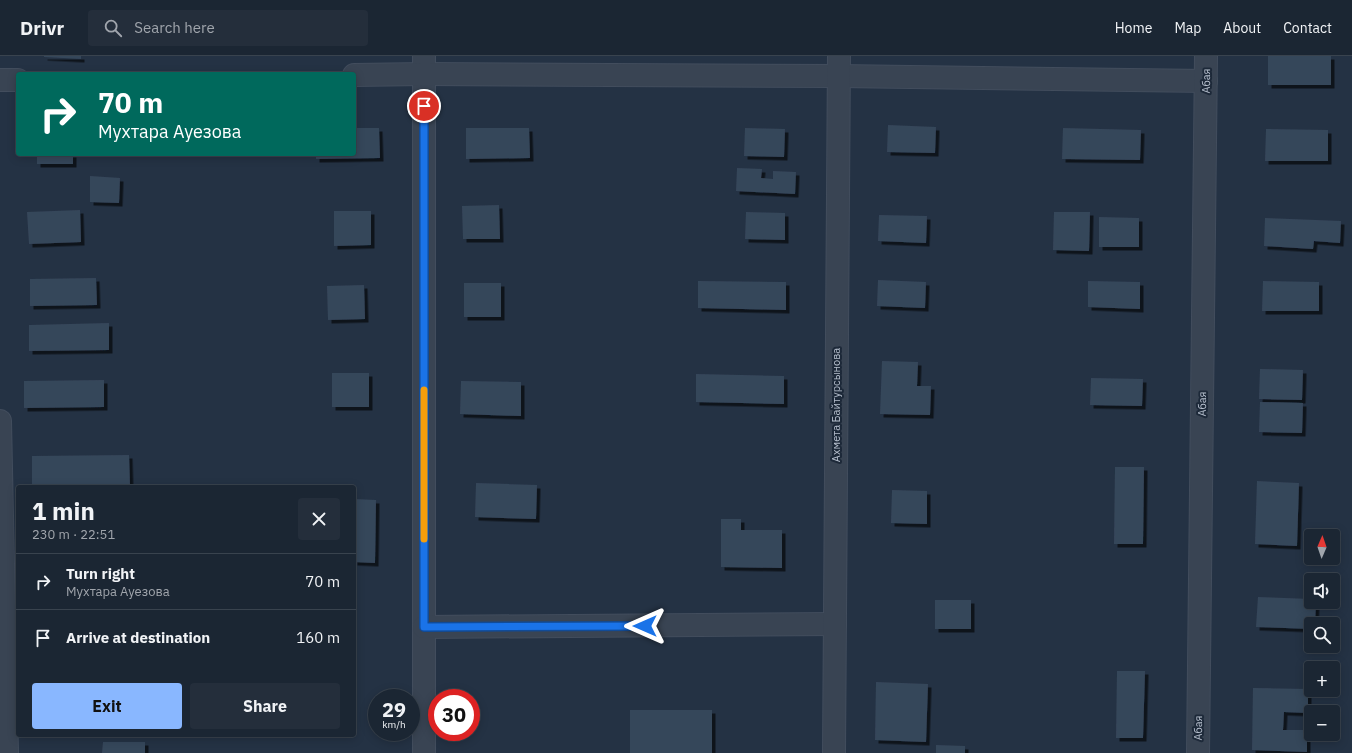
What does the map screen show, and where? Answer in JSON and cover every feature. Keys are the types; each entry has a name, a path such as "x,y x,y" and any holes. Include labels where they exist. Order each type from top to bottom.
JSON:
{"street":[{"name":"Абая","path":"1198,753 1206,56"},
{"path":"356,75 424,65 839,66 1206,81"},
{"path":"424,65 424,753"},
{"name":"Ахмета Байтурсынова","path":"834,753 839,66"},
{"path":"0,80 16,80"},
{"path":"0,422 7,753"},
{"path":"424,627 835,624"}],"building":[{"path":"81,56 81,59 44,57"},
{"path":"1268,56 1331,56 1331,85 1268,85"},
{"path":"888,125 936,127 935,153 887,152"},
{"path":"356,128 379,128 380,158 316,159 316,156 356,156"},
{"path":"466,128 529,128 530,158 466,159"},
{"path":"745,128 785,129 784,157 744,156"},
{"path":"1063,128 1141,130 1140,160 1062,159"},
{"path":"1266,129 1328,130 1328,161 1265,161"},
{"path":"37,156 73,156 73,164 37,164"},
{"path":"737,168 762,169 761,178 773,179 773,171 796,172 795,194 736,191"},
{"path":"90,176 120,178 119,203 90,202"},
{"path":"499,205 500,239 463,239 462,206"},
{"path":"80,210 81,242 29,244 27,212"},
{"path":"334,211 371,211 371,245 334,246"},
{"path":"746,212 785,213 785,240 745,239"},
{"path":"1054,212 1090,212 1089,251 1053,250"},
{"path":"879,215 927,216 926,243 878,241"},
{"path":"1099,217 1139,218 1139,247 1099,247"},
{"path":"1265,218 1341,221 1340,243 1314,241 1313,249 1264,246"},
{"path":"96,278 97,305 30,306 30,279"},
{"path":"878,280 926,282 925,308 877,306"},
{"path":"698,281 786,282 786,310 698,308"},
{"path":"1088,281 1140,282 1140,309 1088,307"},
{"path":"1263,281 1319,282 1319,311 1262,311"},
{"path":"464,283 501,283 501,317 464,317"},
{"path":"364,285 365,319 328,320 327,286"},
{"path":"109,323 109,350 29,351 29,325"},
{"path":"882,361 918,362 917,386 931,386 930,415 880,414"},
{"path":"1260,369 1303,370 1302,400 1259,399"},
{"path":"332,373 369,373 369,407 332,407"},
{"path":"696,374 784,376 784,404 696,402"},
{"path":"1091,378 1143,379 1142,406 1090,405"},
{"path":"104,380 104,407 24,408 24,381"},
{"path":"461,381 521,382 521,416 460,414"},
{"path":"1260,402 1303,403 1302,433 1259,432"},
{"path":"129,455 130,485 32,485 32,456"},
{"path":"1115,467 1144,467 1143,544 1114,544"},
{"path":"1257,481 1299,483 1297,546 1255,544"},
{"path":"476,483 537,485 536,519 475,517"},
{"path":"892,490 927,491 927,524 891,523"},
{"path":"356,499 376,500 375,563 356,562"},
{"path":"721,519 741,519 741,530 782,530 782,568 721,567"},
{"path":"1258,597 1304,599 1304,609 1316,609 1315,617 1304,617 1304,629 1256,627"},
{"path":"935,600 971,600 971,629 935,629"},
{"path":"1117,671 1145,671 1143,738 1116,738"},
{"path":"876,682 928,684 926,742 875,740"},
{"path":"1253,688 1304,689 1304,697 1308,697 1308,705 1304,705 1304,713 1284,712 1283,730 1304,730 1304,741 1307,741 1307,752 1252,750"},
{"path":"630,710 712,710 712,753 630,753"},
{"path":"103,742 145,742 145,753 102,753"},
{"path":"936,745 965,746 965,753 936,753"}],"slow traffic":[{"path":"424,390 424,539"}],"route":[{"path":"424,106 424,627 645,626"}]}
